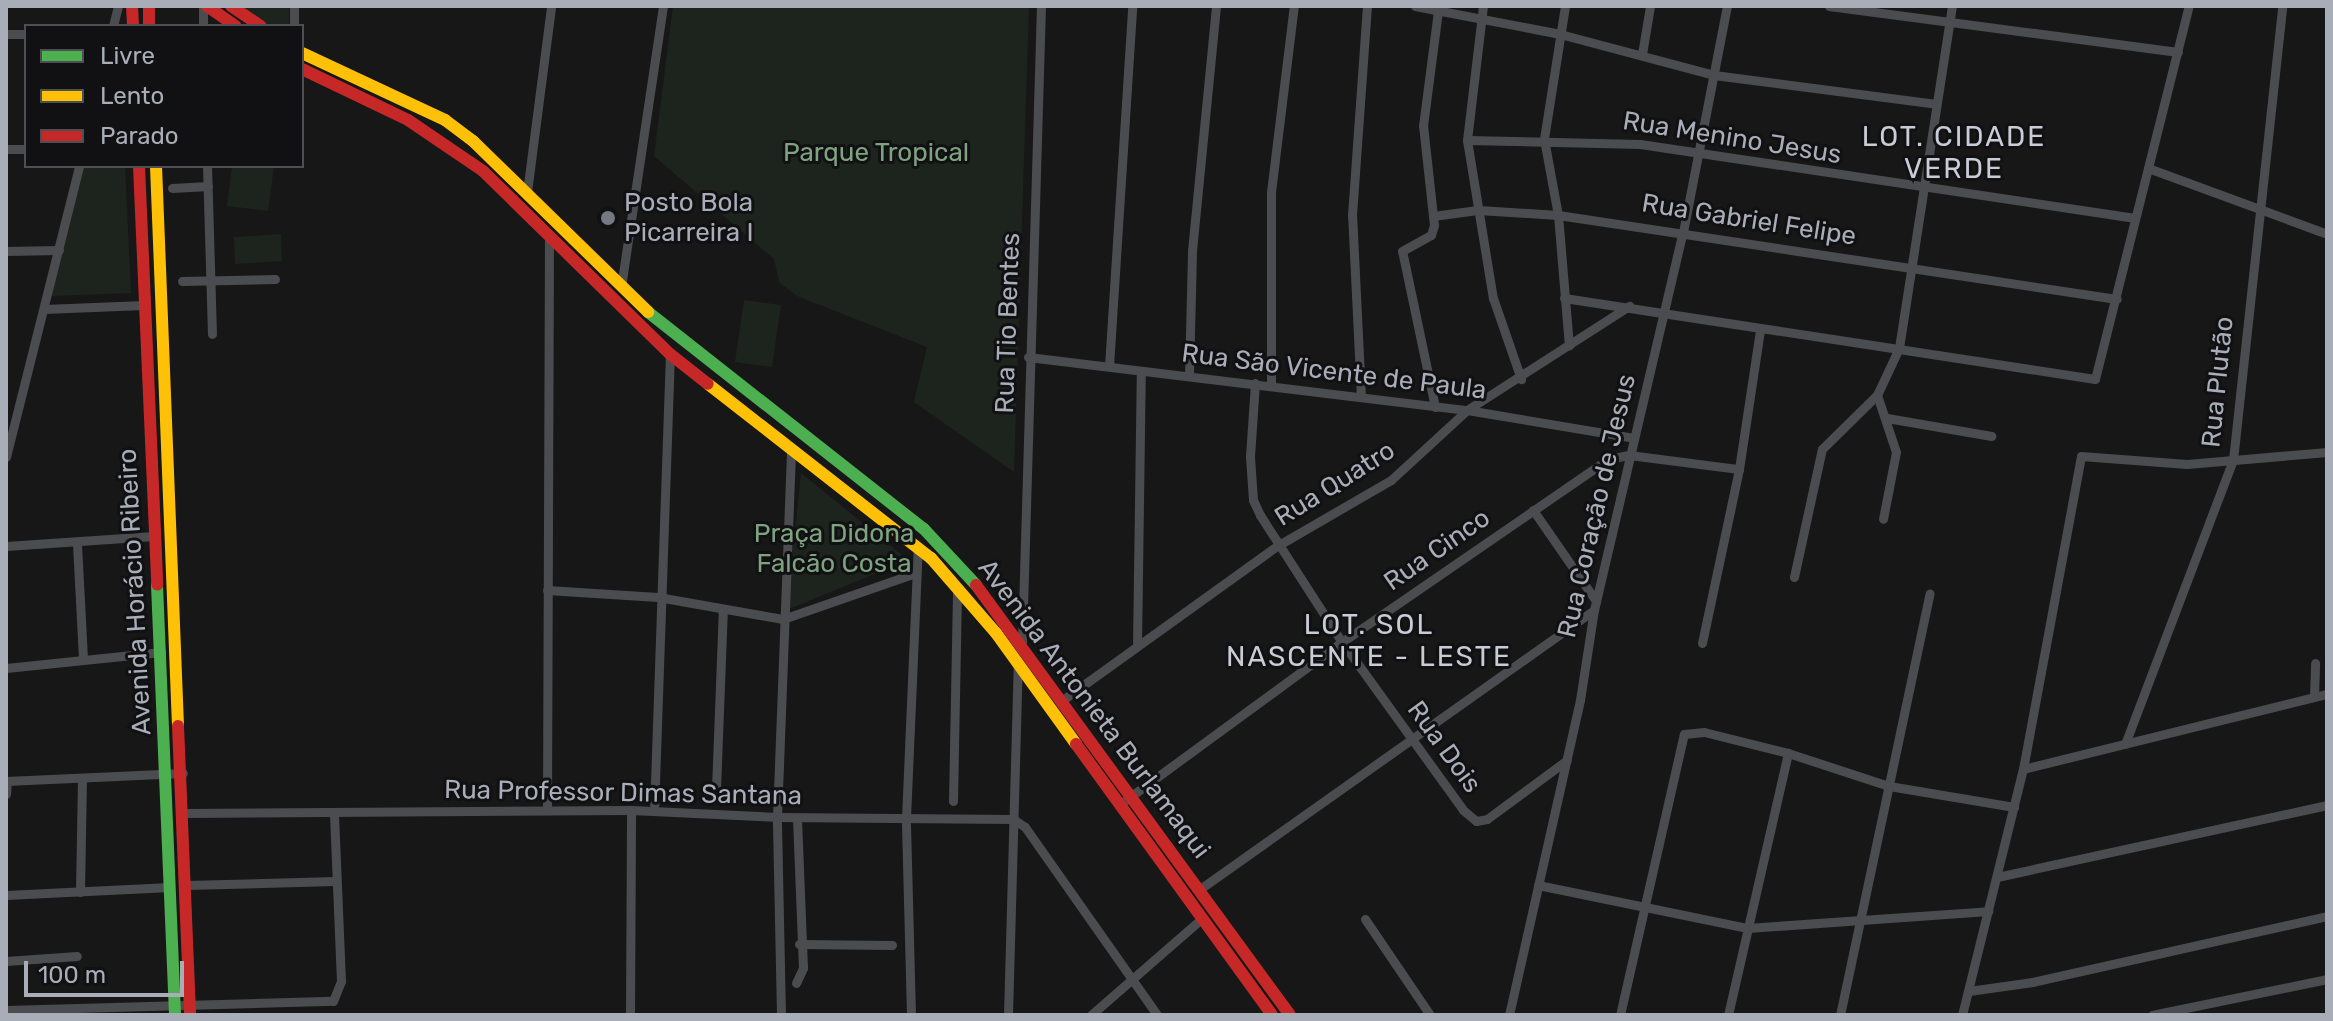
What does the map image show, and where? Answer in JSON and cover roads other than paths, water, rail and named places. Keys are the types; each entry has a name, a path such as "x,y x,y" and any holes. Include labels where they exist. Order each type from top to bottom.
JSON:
{"main road":[{"path":"205,6 233,24"},
{"path":"231,6 258,24"},
{"name":"Avenida Antonieta Burlamaqui","path":"304,54 445,120 527,192 667,331 906,515 970,575 1064,699 1130,796 1290,1015"},
{"name":"Avenida Antonieta Burlamaqui","path":"304,70 391,112 483,171 670,354 918,546 957,584 1018,662 1272,1015"},
{"path":"364,100 370,86"},
{"path":"391,112 398,99"},
{"name":"Avenida Horácio Ribeiro","path":"139,168 175,1010"},
{"name":"Avenida Horácio Ribeiro","path":"156,168 183,773 190,1009"},
{"path":"595,282 605,271"},
{"path":"612,299 621,287"},
{"path":"144,305 162,304"},
{"path":"876,513 885,500"},
{"path":"897,530 906,515"},
{"path":"1018,662 1022,642"},
{"path":"1030,680 1042,670"},
{"path":"1262,1002 1274,993"}],"street":[{"path":"527,192 551,6"},
{"path":"621,287 663,6"},
{"name":"Rua Tio Bentes","path":"1022,642 1028,357 1041,6"},
{"path":"1109,366 1132,6"},
{"path":"1189,375 1192,251 1216,6"},
{"path":"1271,385 1271,192 1294,6"},
{"path":"1361,397 1352,215 1367,6"},
{"path":"1415,6 1560,34 1714,75 1936,104"},
{"path":"1483,6 1467,140 1493,298 1521,379"},
{"path":"1565,6 1544,139 1558,215 1569,346"},
{"path":"1642,54 1650,6"},
{"name":"Rua Coração de Jesus","path":"1509,1015 1567,760 1595,605 1683,232 1727,6"},
{"path":"1829,6 1949,26 2178,52"},
{"path":"1794,577 1822,449 1877,395 1899,348 1914,268 1952,6"},
{"path":"1564,298 2095,379 2117,299 2133,218 2189,6"},
{"name":"Rua Plutão","path":"2125,744 2233,460 2257,207 2282,6"},
{"path":"1435,407 1403,257 1407,244 1431,235 1433,216 1423,126 1438,10"},
{"name":"Rua Menino Jesus","path":"1467,140 1544,139 1640,144 1925,190 2133,218"},
{"path":"6,457 79,168"},
{"path":"207,168 212,334"},
{"path":"2148,168 2327,234"},
{"path":"172,188 208,186"},
{"name":"Rua Gabriel Felipe","path":"1433,216 1478,210 1558,215 2117,299"},
{"path":"547,810 549,235"},
{"path":"6,251 59,250"},
{"path":"182,281 275,279"},
{"path":"44,309 144,305"},
{"name":"Rua Quatro","path":"1064,699 1277,546 1391,480 1467,410 1521,379 1629,306"},
{"path":"1702,643 1739,469 1760,330"},
{"path":"654,811 658,597 670,354"},
{"name":"Rua São Vicente de Paula","path":"1028,357 1467,410 1634,438"},
{"path":"1137,646 1141,371"},
{"name":"Rua Dois","path":"1255,383 1253,500 1277,546 1410,740 1476,821 1496,813 1567,760"},
{"path":"1877,395 1887,418 1896,463 1883,519"},
{"path":"1887,418 1991,436"},
{"path":"781,1015 777,817 791,448"},
{"path":"1962,1015 2023,769 2081,456 2187,464 2327,452"},
{"path":"1629,455 1739,469"},
{"name":"Rua Cinco","path":"1119,805 1342,642 1590,469 1629,455"},
{"path":"1200,889 1595,605 1533,510"},
{"path":"6,546 77,544 154,536"},
{"path":"77,544 83,659"},
{"path":"911,1015 906,818 918,546"},
{"path":"547,590 658,597 783,619 916,573"},
{"path":"953,801 957,584"},
{"path":"1840,1015 1930,593"},
{"path":"716,789 723,609"},
{"path":"6,668 161,652"},
{"path":"1008,1015 1018,662"},
{"path":"2314,696 2315,663"},
{"path":"2023,769 2327,694"},
{"path":"1620,1015 1679,744 1684,734 1704,732 1788,753 1889,786 2014,807"},
{"path":"1728,1015 1788,753"},
{"path":"6,794 7,781 183,773"},
{"path":"80,892 82,778"},
{"path":"1997,877 2327,805"},
{"path":"630,1015 631,810"},
{"name":"Rua Professor Dimas Santana","path":"184,813 631,810 797,818 1013,819"},
{"path":"6,1010 175,1010 329,1002 337,997 341,981 334,814"},
{"path":"796,983 803,968 799,944 797,818"},
{"path":"1013,819 1025,827 1157,1015"},
{"path":"186,885 335,881"},
{"path":"1538,885 1747,928 1988,911"},
{"path":"6,895 170,887"},
{"path":"1969,991 2032,982 2327,916"},
{"path":"1091,1015 1201,919"},
{"path":"1365,919 1428,1014"},
{"path":"799,944 892,945"},
{"path":"6,961 77,956"},
{"path":"2152,1015 2194,1004 2326,980 2327,993"},
{"path":"2194,1004 2195,1015"}],"place":[{"name":"Posto Bola Picarreira I","path":"608,218"}],"district":[{"name":"LOT. CIDADE VERDE","path":"1954,153"},
{"name":"LOT. SOL NASCENTE - LESTE","path":"1369,641"}],"park label":[{"name":"Parque Tropical","path":"876,153"},
{"name":"Praça Didona Falcão Costa","path":"834,549"}]}
